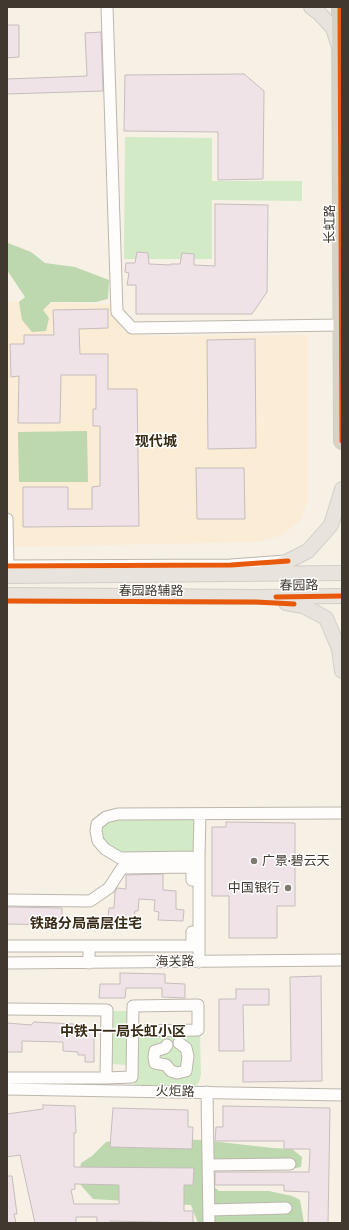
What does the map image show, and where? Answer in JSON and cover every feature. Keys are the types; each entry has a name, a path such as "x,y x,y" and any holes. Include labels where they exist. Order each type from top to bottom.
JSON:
{"highway":[{"name":"长虹路","path":"340,7 342,441"}],"main road":[{"path":"310,7 320,14 333,28 340,50"},
{"path":"261,574 308,551 331,525 342,489"},
{"name":"春园路","path":"8,569 261,574 342,573"},
{"name":"春园路","path":"7,595 256,597 342,596"},
{"path":"256,597 303,606 326,618 339,649 342,671"}],"street":[{"path":"107,7 117,312 132,328 341,325"},
{"path":"7,518 8,569"},
{"name":"春园路辅路","path":"8,569 231,565 288,560"},
{"name":"春园路辅路","path":"7,601 256,602 294,604"},
{"path":"199,857 120,858 105,849 98,841 96,831 97,824 106,818 118,814 342,813"},
{"path":"199,962 200,814"},
{"path":"7,900 90,901 109,888 122,868 192,868 192,946 7,946"},
{"path":"89,946 89,963"},
{"name":"海关路","path":"7,963 342,960"},
{"path":"7,1078 132,1077 133,1006 198,1005 198,1030 133,1030"},
{"path":"7,1009 107,1010 106,1078"},
{"path":"158,1030 167,1045 173,1046 177,1045 180,1041 181,1030"},
{"path":"167,1045 165,1048 155,1051 155,1063 166,1065 170,1071 177,1073 186,1071 188,1056 186,1048 179,1043"},
{"path":"45,1078 46,1090"},
{"name":"火炬路","path":"7,1089 342,1095"},
{"path":"207,1092 209,1223"},
{"path":"208,1165 290,1164"},
{"path":"209,1210 286,1208"}],"shaded area":[{"path":"7,302 111,304 115,319 125,332 151,336 308,335 308,500 301,520 282,535 257,542 7,547"}],"green space":[{"path":"125,137 212,138 212,181 302,181 302,201 212,200 212,259 124,259"},
{"path":"8,243 31,252 45,263 75,267 109,280 108,299 96,302 51,302 43,310 49,318 46,331 32,332 22,320 19,302 25,297 7,270"},
{"path":"87,431 88,482 19,482 18,432"},
{"path":"200,814 199,857 120,858 105,849 97,824 106,817"},
{"path":"111,1011 129,1011 128,1065 110,1064"},
{"path":"137,1033 200,1034 201,1075 199,1082 195,1087 135,1086"},
{"path":"134,1137 201,1140 292,1149 302,1157 301,1167 218,1167 213,1169 214,1187 219,1191 269,1191 292,1196 300,1200 304,1223 198,1223 191,1205 93,1199 78,1182 81,1163 92,1156 106,1142"}],"building":[{"path":"7,25 19,25 19,57 7,58"},
{"path":"101,32 103,91 7,94 7,79 87,76 85,33"},
{"path":"244,74 264,91 263,179 218,180 218,132 124,131 125,75"},
{"path":"215,204 268,205 267,292 252,314 136,314 136,285 127,285 129,273 125,272 126,263 135,263 137,252 148,253 149,264 180,264 182,253 194,254 194,265 215,266"},
{"path":"108,309 108,328 79,329 80,354 108,354 108,389 137,389 139,526 23,527 23,487 68,487 68,509 92,509 92,487 100,486 100,426 93,426 93,409 96,409 96,375 61,375 60,423 18,423 19,376 11,377 10,344 24,344 24,335 54,335 53,310"},
{"path":"255,339 256,448 208,449 207,340"},
{"path":"196,468 244,468 245,519 197,519"},
{"name":"广景·碧云天","path":"226,822 295,823 295,906 277,906 277,938 229,938 229,896 212,896 212,827 226,827"},
{"path":"163,874 163,890 176,891 176,909 184,910 183,921 158,920 159,912 154,911 155,900 139,899 138,911 135,911 134,920 108,919 109,908 114,908 115,892 117,888 126,889 126,875"},
{"path":"7,907 62,908 62,920 60,920 60,925 7,924"},
{"path":"120,973 165,974 165,983 185,984 185,998 162,997 162,988 126,988 125,998 99,998 100,984 120,984"},
{"path":"321,976 322,1081 243,1082 243,1061 291,1061 290,977"},
{"path":"236,989 269,989 269,1005 243,1005 244,1051 219,1051 219,999 236,999"},
{"path":"34,1022 74,1024 74,1027 80,1027 80,1031 94,1031 94,1062 85,1062 85,1055 78,1055 78,1052 63,1051 63,1042 22,1041 22,1052 7,1052 7,1023 31,1025"},
{"path":"43,1105 75,1106 76,1133 74,1133 74,1167 194,1168 193,1185 184,1185 184,1211 193,1211 193,1223 110,1221 110,1223 97,1223 97,1217 76,1217 76,1223 35,1223 20,1155 7,1157 7,1114 43,1109","holes":["75,1184 119,1185 119,1204 74,1204 71,1190 75,1189"]},
{"path":"223,1106 330,1108 328,1223 308,1223 309,1192 284,1191 284,1185 215,1185 215,1172 309,1172 310,1149 284,1149 284,1141 215,1141 216,1127 223,1127"},
{"path":"113,1108 188,1110 188,1127 193,1127 192,1149 110,1147"},
{"path":"7,1176 12,1176 17,1214 14,1214 16,1223 7,1223"}],"cycle path":[{"path":"340,7 342,441"},
{"path":"7,566 231,565 288,561"},
{"path":"276,597 342,596"},
{"path":"7,601 256,602 294,604"}],"place":[{"name":"广景·碧云天","path":"254,861"},
{"name":"中国银行","path":"288,888"}],"district":[{"name":"现代城","path":"156,442"},
{"name":"铁路分局高层住宅","path":"86,924"},
{"name":"中铁十一局长虹小区","path":"123,1032"}]}
